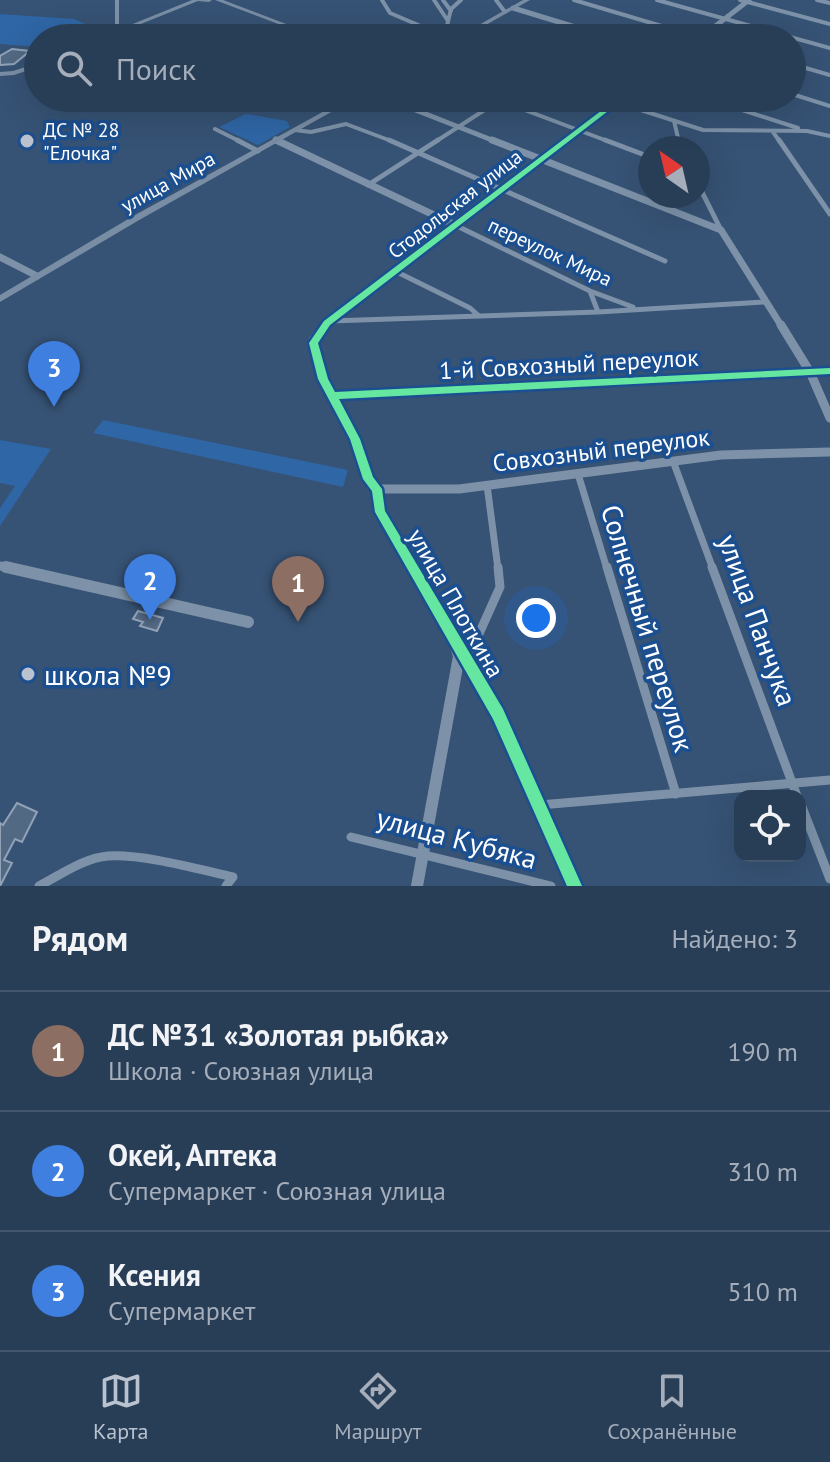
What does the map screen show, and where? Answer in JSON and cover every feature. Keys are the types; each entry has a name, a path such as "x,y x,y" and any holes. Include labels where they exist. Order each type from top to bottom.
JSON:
{"main road":[{"path":"136,24 198,1 218,0 282,24"},
{"path":"481,24 527,0"},
{"path":"0,74 24,70"},
{"name":"улица Мира","path":"0,299 328,112"}],"street":[{"path":"117,0 117,24"},
{"path":"382,0 390,13 416,24"},
{"path":"434,0 448,21"},
{"path":"443,0 451,11"},
{"path":"447,24 451,11 461,0"},
{"path":"496,0 505,12"},
{"path":"574,0 654,24"},
{"path":"657,0 742,24"},
{"path":"740,0 830,24"},
{"path":"817,0 830,3"},
{"path":"718,24 748,1"},
{"path":"513,8 565,24"},
{"path":"806,41 830,48"},
{"path":"806,68 830,75"},
{"path":"806,98 830,106"},
{"path":"422,112 721,230"},
{"path":"368,185 481,112"},
{"path":"531,112 638,153"},
{"name":"Стодольская улица","path":"313,340 330,321 604,112"},
{"path":"650,112 703,130"},
{"path":"748,112 830,136"},
{"path":"674,121 676,136"},
{"path":"295,130 311,134 340,122 355,125 665,261"},
{"path":"215,129 258,151"},
{"path":"677,131 807,131"},
{"path":"773,132 830,214"},
{"name":"переулок Мира","path":"276,140 590,291 637,308"},
{"path":"710,208 764,302 810,372 830,418"},
{"path":"0,257 37,276"},
{"path":"397,272 470,308 479,316"},
{"path":"590,291 598,312"},
{"path":"330,321 598,312 764,302"},
{"name":"улица Плоткина","path":"313,340 316,360 355,439 368,479 377,489 380,512 454,640 461,662 498,714 575,886"},
{"name":"1-й Совхозный переулок","path":"332,396 830,371"},
{"name":"Совхозный переулок","path":"377,489 438,490 736,454 830,452"},
{"name":"улица Панчука","path":"673,461 795,790"},
{"name":"Солнечный переулок","path":"578,474 676,794"},
{"name":"улица Плоткина","path":"461,662 474,645 500,587 487,485"},
{"path":"0,566 248,622"},
{"path":"417,886 461,662"},
{"path":"540,805 830,780"},
{"path":"806,817 830,879"},
{"name":"улица Кубяка","path":"351,837 551,886"},
{"path":"39,886 82,863 121,856 233,877 226,886"}],"shaded area":[{"path":"0,14 74,19 86,24 24,24 24,46 0,44"},
{"path":"246,114 287,121 290,127 258,145 219,127"},
{"path":"103,420 348,470 343,487 93,433"},
{"path":"0,440 51,449 0,526 0,508 15,486 0,483"}],"building":[{"path":"12,49 24,50 24,56 14,64 0,65 0,56"},
{"path":"138,611 163,618 157,631 140,626 143,622 133,619"},
{"path":"17,803 37,812 22,842 15,839 4,860 12,863 0,886 0,823 3,825"}],"cycle path":[{"path":"575,886 498,714 380,512 377,489 368,479 355,439 323,379 313,343 327,323 604,112"},
{"path":"332,396 830,371"}],"place":[{"name":"ДС № 28 \"Елочка\"","path":"27,141"},
{"name":"Ксения","path":"54,407"},
{"name":"Окей, Аптека","path":"150,620"},
{"name":"ДС №31 «Золотая рыбка»","path":"298,622"},
{"name":"школа №9","path":"28,674"}]}
